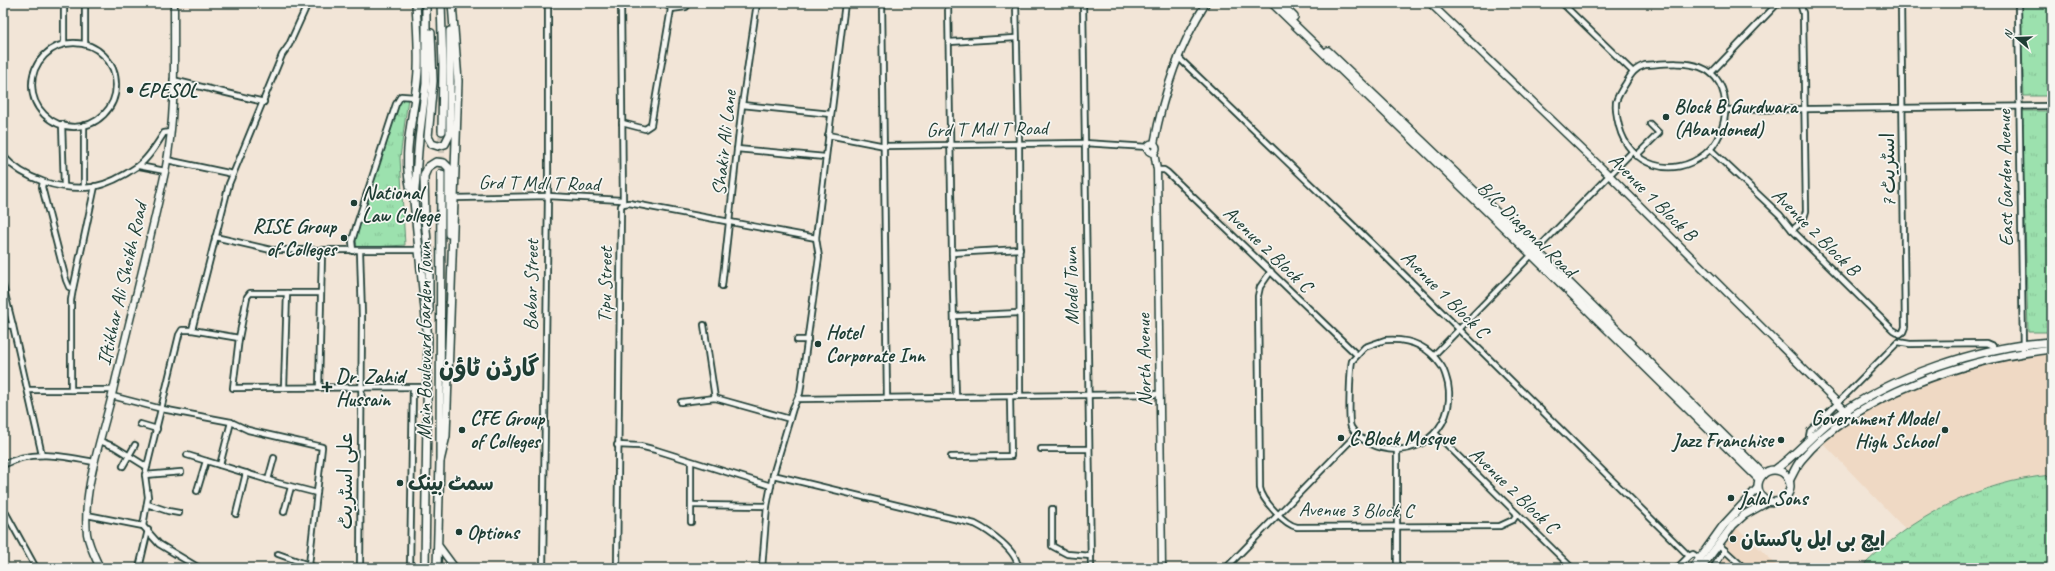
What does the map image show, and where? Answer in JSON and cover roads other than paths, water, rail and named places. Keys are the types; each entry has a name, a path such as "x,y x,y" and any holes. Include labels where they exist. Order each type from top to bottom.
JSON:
{"main road":[{"name":"Main Boulevard Garden Town","path":"416,3 418,70 408,148 408,184 414,201 421,250 428,340 425,568"},
{"name":"Main Boulevard Garden Town","path":"414,201 418,139 426,84 426,3"},
{"path":"430,3 432,81 428,137 432,144 438,146 445,144 450,134 451,3"},
{"path":"441,3 443,67 442,131"},
{"name":"Main Boulevard Garden Town","path":"440,461 446,436 458,81 451,3"},
{"name":"B/C Diagonal Road","path":"1272,3 1534,252"},
{"name":"B/C Diagonal Road","path":"1280,3 1761,476"},
{"path":"428,340 430,277 424,176 428,167 436,162 444,163 449,168 450,302"},
{"name":"Main Boulevard Garden Town","path":"437,568 440,461 441,174"},
{"path":"1776,469 1811,438 1906,379 1945,364 1994,351 2023,348 2052,342"},
{"path":"1758,489 1761,497 1769,501 1777,502 1784,498 1789,491 1789,481 1809,450 1849,413 1924,380 2023,348 2052,349"},
{"path":"1693,568 1723,526 1758,489 1761,476 1768,470 1776,469 1784,473 1789,481"},
{"path":"1702,568 1732,526 1744,515 1769,501"}],"street":[{"path":"64,3 64,44"},
{"path":"84,3 84,44"},
{"name":"Iftikhar Ali Sheikh Road","path":"100,568 89,540 87,516 94,462 165,171 170,132 173,80 174,3"},
{"path":"192,330 215,237 233,174 264,102 282,55 289,45 308,3"},
{"name":"Babar Street","path":"543,568 548,196 548,3"},
{"name":"Tipu Street","path":"617,568 622,202 621,3"},
{"path":"656,3 669,6 671,9 686,7 689,3"},
{"name":"Shakir Ali Lane","path":"722,286 742,105 757,3"},
{"path":"762,568 767,506 773,475 793,408 799,399 808,340 819,256 816,238 845,3"},
{"path":"882,3 887,398"},
{"path":"948,3 956,397"},
{"path":"1016,3 1019,143 1020,396"},
{"name":"Model Town","path":"1083,3 1088,449 1091,568"},
{"name":"North Avenue","path":"1162,568 1157,170 1154,152 1156,148 1151,145 1165,93 1178,57 1206,3"},
{"name":"Avenue 1 Block B","path":"1430,3 1609,175 1849,413"},
{"path":"1562,3 1633,72"},
{"path":"1710,73 1778,3"},
{"path":"1792,230 1803,221 1806,211 1803,13 1800,3"},
{"name":"اسٹریٹ 7","path":"1900,334 1903,332 1905,327 1901,3"},
{"name":"East Garden Avenue","path":"2018,3 2023,348"},
{"path":"622,123 646,129 651,125 671,9"},
{"path":"949,42 1016,38"},
{"path":"64,44 84,44 99,51 110,62 113,69 116,85 113,100 98,119 84,125 73,126 62,124 51,119 42,111 36,101 33,89 33,77 40,61 53,49 64,44"},
{"name":"Avenue 1 Block C","path":"1178,57 1381,252 1689,556"},
{"path":"1667,64 1693,65 1710,73 1717,79 1727,110 1720,133 1711,150 1691,163 1681,166 1655,164 1636,156 1632,152 1620,129 1616,108 1619,94 1633,72 1645,65 1667,64"},
{"path":"173,80 264,102"},
{"path":"353,251 352,241 396,104 401,96 414,97"},
{"path":"742,105 831,114"},
{"path":"1727,110 2052,106"},
{"path":"62,124 64,186"},
{"path":"1636,156 1659,133 1650,124"},
{"path":"84,125 84,187"},
{"path":"3,156 5,162 29,176 43,182 64,186 95,186 113,180 139,166 152,151 164,132 170,132"},
{"name":"Grd T Mdl T Road","path":"828,135 885,146 1019,143 1151,145"},
{"path":"737,149 825,157"},
{"name":"Avenue 2 Block B","path":"1711,150 1780,215 1792,230 1893,330 1900,334"},
{"path":"1434,355 1632,152"},
{"path":"166,160 233,174"},
{"path":"139,166 165,171"},
{"name":"Avenue 2 Block C","path":"1157,170 1164,170 1167,172 1356,354"},
{"path":"43,182 42,187 66,280 69,287 73,289"},
{"path":"71,390 73,289 95,186"},
{"name":"Grd T Mdl T Road","path":"455,198 548,196 629,202 816,238"},
{"path":"215,237 271,250 421,250"},
{"path":"952,253 1020,249"},
{"path":"319,388 322,251"},
{"name":"علی اسٹریٹ","path":"360,251 362,316 360,388 360,568"},
{"name":"Avenue 3 Block C","path":"1271,271 1260,287 1258,296 1260,488 1265,500 1278,514 1290,524 1297,527 1500,526 1509,522 1517,514"},
{"path":"3,286 29,390 42,455"},
{"path":"321,293 250,293 247,297 239,338 233,388 428,387"},
{"path":"284,388 287,293"},
{"path":"955,316 1019,313"},
{"path":"3,322 6,325 13,326"},
{"path":"704,325 715,398"},
{"path":"144,526 147,504 145,475 180,332 185,329 239,338"},
{"path":"1900,334 1901,342"},
{"path":"1394,339 1416,344 1434,355 1443,368 1449,390 1449,403 1445,419 1435,433 1420,444 1397,450 1375,446 1351,428 1351,364 1356,354 1379,341 1394,339"},
{"path":"797,340 808,340"},
{"path":"1811,438 1809,436 1810,431 1890,349 1901,342 1910,344 1986,343 1993,346 1994,351"},
{"path":"410,568 412,388"},
{"path":"29,390 71,390 112,393 162,409 231,422 248,430 322,447 308,566"},
{"path":"799,399 1160,394"},
{"path":"951,457 1011,456 1010,397"},
{"path":"681,402 715,398 790,419"},
{"path":"220,465 231,422"},
{"path":"140,424 157,429"},
{"name":"Avenue 2 Block C","path":"1435,433 1572,568"},
{"path":"1226,568 1357,434"},
{"path":"100,441 115,447 147,467"},
{"path":"123,466 135,445"},
{"path":"618,445 640,446 771,486"},
{"path":"1041,449 1088,449"},
{"path":"1397,450 1397,568"},
{"path":"3,465 22,456 42,455 66,457 94,462"},
{"path":"187,455 291,487 317,493"},
{"path":"268,480 274,458"},
{"path":"197,491 206,461"},
{"path":"691,462 691,522"},
{"path":"145,475 181,472"},
{"path":"236,514 246,473"},
{"path":"773,475 975,524 991,532 1001,542 1019,567 1027,568"},
{"path":"284,512 291,487"},
{"path":"147,504 168,511 180,513"},
{"path":"692,505 767,506"},
{"path":"3,508 36,568"},
{"path":"1052,509 1052,546 1067,554 1091,556"},
{"path":"87,516 144,526 159,544 199,568"},
{"path":"139,568 148,530"},
{"path":"1718,544 1741,567"},
{"path":"438,545 455,568"},
{"path":"1713,568 1725,550"},
{"path":"278,554 308,566 318,568"},
{"path":"1677,568 1693,554 1699,558"}],"tunnel":[{"path":"441,174 442,131"}],"place":[{"name":"EPESOL","path":"130,90"},
{"name":"Block B Gurdwara (Abandoned)","path":"1666,117"},
{"name":"National Law College","path":"354,203"},
{"name":"RISE Group of Colleges","path":"344,238"},
{"name":"Hotel Corporate Inn","path":"818,344"},
{"name":"Dr. Zahid Hussain","path":"327,387"},
{"name":"CFE Group of Colleges","path":"462,430"},
{"name":"Government Model High School","path":"1945,430"},
{"name":"C Block Mosque","path":"1341,438"},
{"name":"Jazz Franchise","path":"1781,440"},
{"name":"سمٹ بینک","path":"400,483"},
{"name":"Jalal Sons","path":"1731,498"},
{"name":"Options","path":"459,532"},
{"name":"ایچ بی ایل پاکستان","path":"1733,539"}],"district":[{"name":"گارڈن ٹاؤن","path":"489,368"}]}
